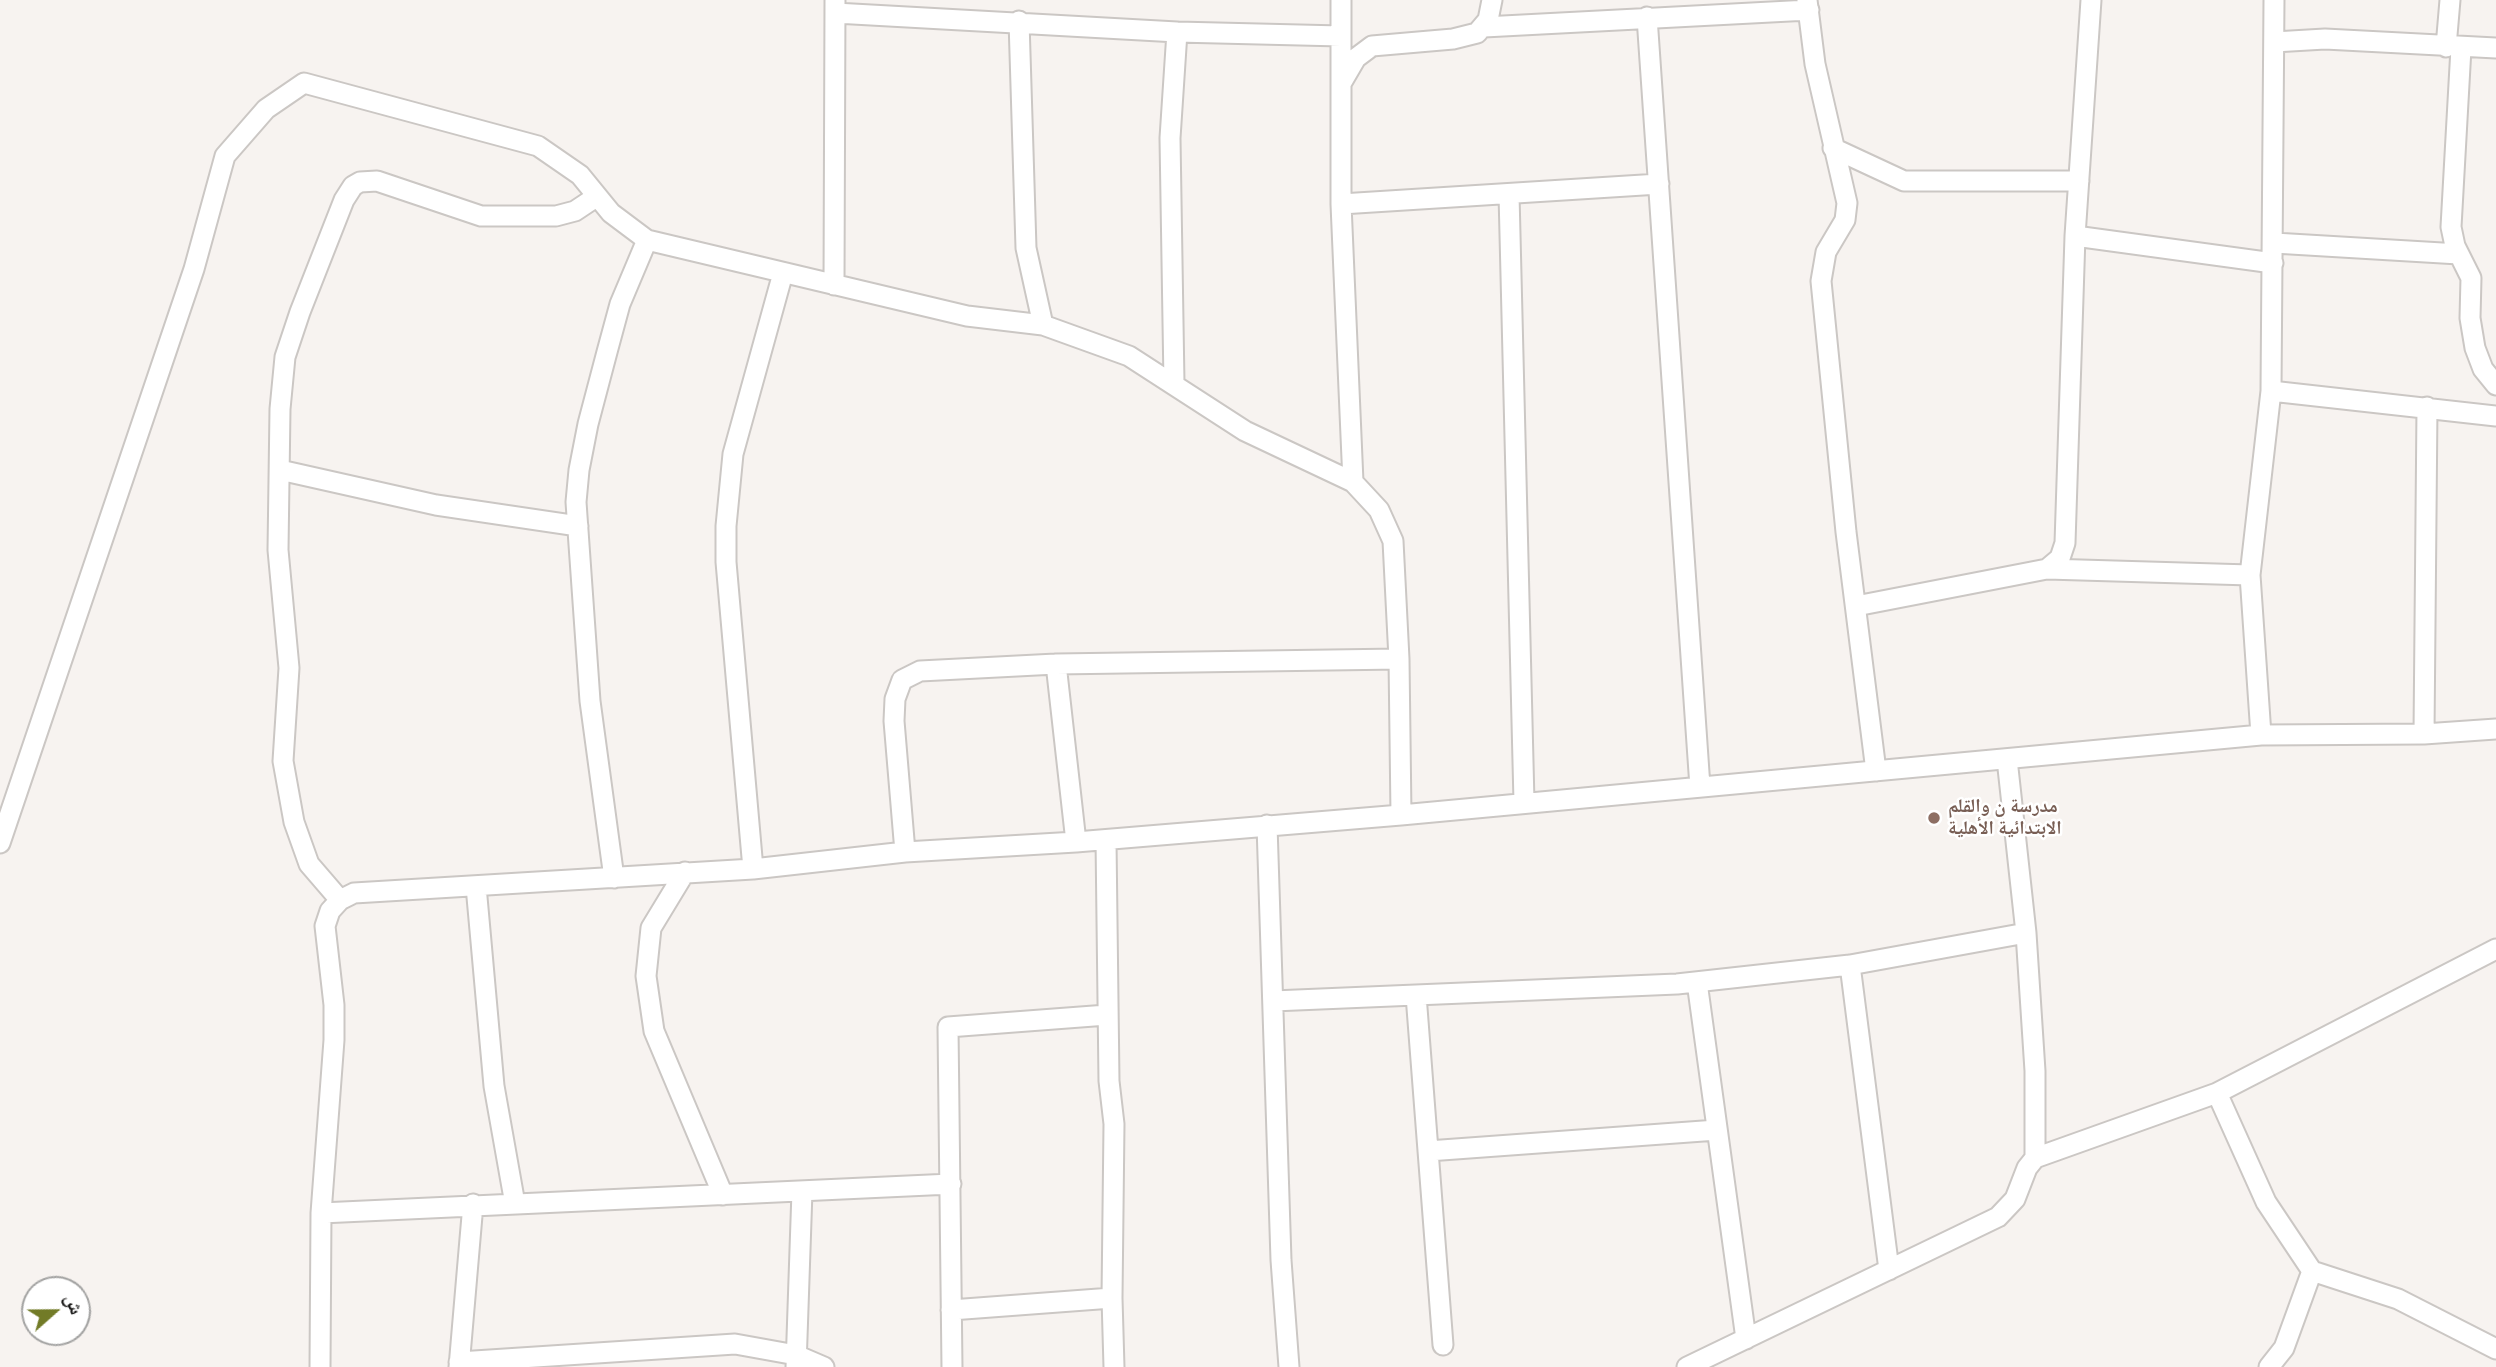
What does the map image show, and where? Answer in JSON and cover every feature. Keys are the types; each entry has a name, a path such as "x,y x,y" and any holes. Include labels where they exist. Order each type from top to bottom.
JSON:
{"street":[{"path":"1341,0 1341,204 1353,482"},
{"path":"1483,27 1492,0"},
{"path":"2047,569 2060,558 2065,543 2075,236 2091,0"},
{"path":"2261,735 2250,575 2271,391 2274,0"},
{"path":"2450,0 2454,47 2451,227 2459,254 2471,278 2470,318 2474,348 2483,369 2496,385"},
{"path":"1341,83 1356,58 1372,46 1466,37 1483,27 1808,5 1815,64 1847,212 1826,251 1821,281 1876,771"},
{"path":"834,285 835,6 1177,32 1341,36"},
{"path":"1647,17 1700,787"},
{"path":"1019,21 1026,248 1043,325"},
{"path":"1174,383 1170,138 1177,32"},
{"path":"2274,42 2325,39 2496,48"},
{"path":"0,843 194,268 225,156 266,109 304,83 538,146 580,175 596,197 627,228 647,240 967,316 1043,325 1129,356 1245,431 1353,482 1380,510 1393,541 1399,659 1401,815"},
{"path":"1833,148 1904,181 2079,181"},
{"path":"341,900 309,864 295,822 283,761 289,668 278,550 280,409 285,357 344,200 353,186 369,180 377,181 481,216 517,213 556,216 575,211 596,197"},
{"path":"1341,204 1659,184"},
{"path":"1509,194 1524,802"},
{"path":"2075,236 2273,263"},
{"path":"614,878 590,701 578,526 579,470 588,424 620,304 647,240"},
{"path":"2273,243 2459,254"},
{"path":"753,869 726,562 726,526 733,454 783,273"},
{"path":"2271,391 2496,416"},
{"path":"2424,734 2427,407"},
{"path":"280,470 436,505 578,526"},
{"path":"1856,606 2047,569 2250,575"},
{"path":"905,852 894,721 895,699 902,680 920,671 1056,664 1399,659"},
{"path":"1056,664 1076,842"},
{"path":"320,1367 320,1213 334,1040 334,1005 325,926 330,911 341,900 354,893 753,869 905,852 1106,840 2261,735 2424,734 2496,729"},
{"path":"2007,759 2026,933 2035,1071 2035,1158"},
{"path":"1267,825 1281,1260 1289,1367"},
{"path":"1106,840 1107,1014 1114,1124 1114,1367"},
{"path":"685,872 651,928 646,976 654,1031 723,1195"},
{"path":"476,886 494,1086 515,1204"},
{"path":"1273,1001 1697,982 1850,965 2026,933"},
{"path":"1687,1367 2005,1212 2015,1199 2027,1168 2035,1158 2217,1093 2496,949"},
{"path":"1850,965 1889,1270"},
{"path":"1697,982 1746,1339"},
{"path":"1416,995 1443,1345"},
{"path":"952,1367 948,1027 1107,1014"},
{"path":"2217,1093 2266,1202 2312,1271 2398,1299 2496,1349"},
{"path":"1427,1151 1717,1130"},
{"path":"320,1213 951,1184"},
{"path":"796,1361 802,1191"},
{"path":"473,1205 459,1364 734,1344 824,1367"},
{"path":"2269,1367 2284,1348 2312,1271"},
{"path":"951,1310 1112,1298"}],"place":[{"name":"مدرسة ن والقلم الابتدائية الأهلية","path":"1934,818"}]}
